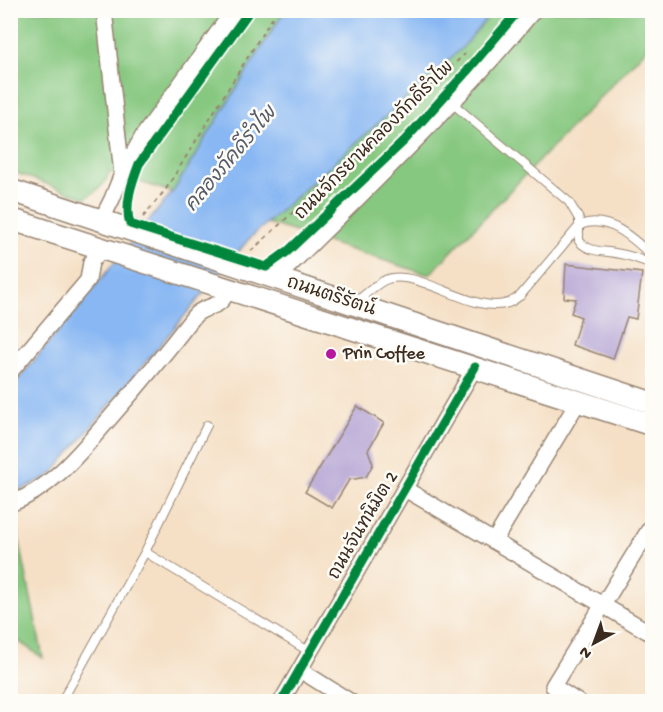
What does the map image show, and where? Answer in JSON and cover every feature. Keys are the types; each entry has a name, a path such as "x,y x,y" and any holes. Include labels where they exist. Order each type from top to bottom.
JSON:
{"main road":[{"name":"ถนนตรีรัตน์","path":"10,190 101,220 130,225 248,262 273,278 652,403"},
{"name":"ถนนตรีรัตน์","path":"10,219 652,425"}],"street":[{"path":"104,10 122,174"},
{"path":"101,220 143,136 234,10"},
{"path":"273,278 288,267 452,103 495,57 534,10"},
{"path":"10,372 88,280 91,261 102,249"},
{"path":"10,504 21,500 65,470 153,370 195,315 200,310 209,309 224,299 228,290"},
{"name":"ถนนจันทนิมิต 2","path":"281,702 475,367"},
{"path":"494,541 578,402"},
{"path":"405,489 652,634"},
{"path":"578,702 553,686 652,525"},
{"path":"300,670 330,695 351,702"}],"lane":[{"path":"452,103 569,202 575,210 580,225 579,241 584,247 592,251 627,256 652,266"},
{"path":"353,304 383,281 394,278 411,280 486,304 509,303 520,296 580,225 590,221 612,226 630,236 652,256"},
{"path":"68,702 63,699 145,552 207,425"},
{"path":"145,552 310,652"}],"path":[{"path":"130,225 166,189 277,10"},
{"path":"248,262 465,54"}],"green space":[{"path":"10,11 652,11 652,43 429,275 109,172 100,187 85,198 11,171"},
{"path":"12,504 43,658 11,636"}],"water":[{"name":"คลองภัคดีรำไพ","path":"284,11 493,11 462,48 249,239 51,475 11,495 11,386 174,190"}],"building":[{"path":"566,264 642,273 636,319 627,317 613,359 572,345 581,317 571,313 576,299 564,298"},
{"path":"357,406 384,423 368,450 373,464 366,477 349,480 332,508 305,492"}],"cycle path":[{"name":"ถนนจักรยานคลองภักดีรำไพ","path":"250,10 139,164 131,186 128,217 130,224 266,267 288,251 404,141 519,10"},
{"path":"281,702 475,367"}],"place":[{"name":"Prin Coffee","path":"331,354"}]}
